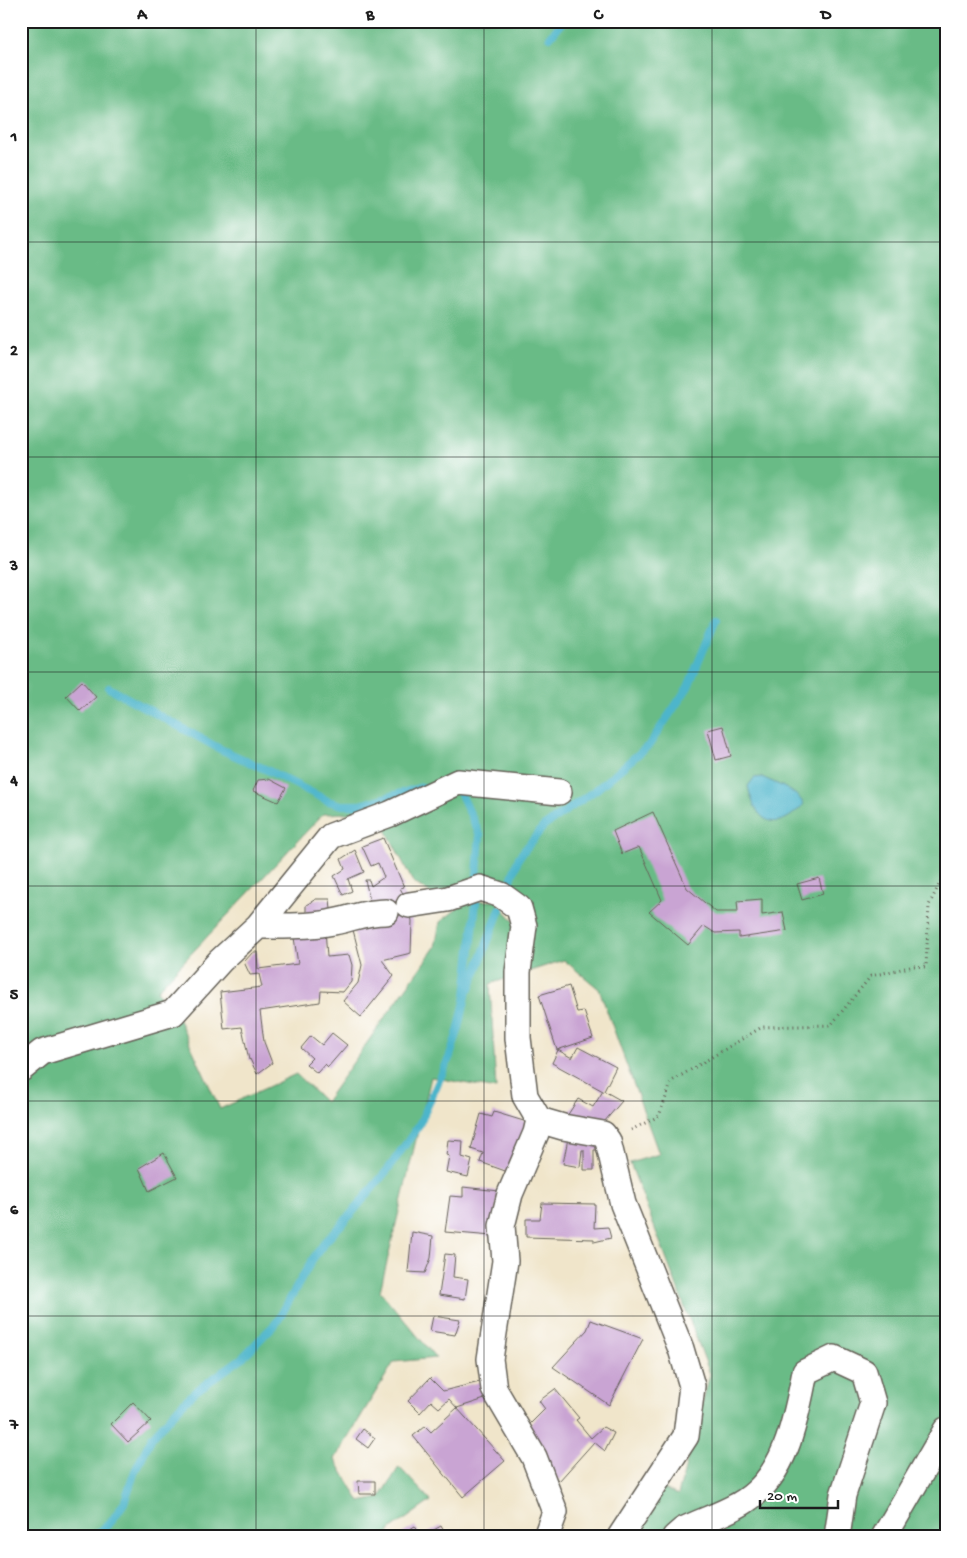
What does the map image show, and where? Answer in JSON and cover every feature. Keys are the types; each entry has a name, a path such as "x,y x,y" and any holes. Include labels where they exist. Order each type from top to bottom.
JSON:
{"street":[{"path":"21,1069 42,1052 173,1013 220,961 258,926 331,836 390,814 458,782 559,792"},
{"path":"258,926 330,923 371,912 448,899 480,888 501,895 519,908 524,926 518,972 518,1038 525,1096 539,1120 536,1133 510,1194 502,1226 504,1261 490,1359 494,1389 534,1457 555,1512 546,1537"},
{"path":"539,1120 563,1127 603,1134 608,1141 623,1204 677,1340 692,1386 686,1436 620,1537"},
{"path":"676,1537 683,1530 746,1501 767,1482 783,1455 799,1402 805,1372 834,1358 864,1372 872,1403 843,1495 837,1537"},
{"path":"884,1537 946,1430"}],"path":[{"path":"608,1141 659,1116 672,1081 762,1027 831,1025 872,976 914,966 926,967 929,905 946,871"}],"green space":[{"path":"21,21 946,21 946,1415 875,1537 629,1537 662,1488 678,1495 710,1374 630,1163 659,1154 599,989 564,960 524,973 531,938 530,900 503,882 471,880 433,895 413,882 377,812 323,814 157,990 167,1009 21,1062"},
{"path":"496,901 515,922 511,977 490,984 496,1089 431,1077 380,1291 436,1358 394,1362 335,1459 360,1502 380,1498 399,1467 431,1501 390,1530 388,1537 21,1537 21,1077 45,1057 177,1016 220,1109 296,1074 325,1102 435,947 440,922 466,902"},
{"path":"946,1446 946,1537 893,1537"}],"water":[{"path":"762,777 791,791 804,804 785,819 776,822 768,821 756,809 748,786 754,778"}],"building":[{"path":"82,681 96,697 80,711 66,696"},
{"path":"723,726 731,756 716,760 708,730"},
{"path":"269,779 286,788 278,802 253,791 258,780"},
{"path":"653,812 687,888 716,912 738,912 737,901 762,899 762,915 783,912 787,931 739,938 739,932 715,933 704,926 688,945 649,912 662,900 639,847 622,854 613,831"},
{"path":"383,838 404,887 400,888 409,905 412,921 411,953 382,960 394,976 361,1017 343,1001 358,983 362,965 352,926 372,909 365,880 369,880 371,886 384,877 378,863 371,866 362,846"},
{"path":"355,850 364,872 348,879 352,891 343,895 334,876 345,869 341,859"},
{"path":"819,878 823,894 802,900 797,884"},
{"path":"316,899 330,899 332,919 306,914 306,905"},
{"path":"325,929 327,957 349,955 352,965 351,982 343,992 321,991 320,1002 260,1011 264,1042 272,1063 257,1074 249,1060 242,1027 224,1029 220,992 262,987 259,974 250,975 244,962 253,952 257,952 258,969 298,964 293,931"},
{"path":"569,986 577,1012 584,1011 593,1038 557,1050 539,995"},
{"path":"332,1033 347,1045 328,1067 325,1064 317,1073 306,1064 312,1058 301,1048 311,1036 322,1045"},
{"path":"578,1047 616,1067 604,1091 622,1101 604,1122 567,1116 578,1099 593,1107 603,1091 552,1063 558,1050 572,1058"},
{"path":"494,1112 527,1122 508,1172 480,1162 483,1153 471,1149 481,1114 492,1117"},
{"path":"569,1133 599,1138 599,1150 594,1150 594,1170 584,1170 584,1150 582,1150 580,1167 563,1164"},
{"path":"448,1140 463,1141 462,1157 472,1160 468,1177 446,1172 449,1156 446,1155"},
{"path":"164,1153 177,1177 149,1191 139,1168"},
{"path":"463,1187 499,1191 492,1236 445,1232 450,1196 463,1197"},
{"path":"542,1203 595,1204 594,1228 608,1227 611,1238 594,1242 594,1239 526,1237 526,1219 540,1219"},
{"path":"412,1232 433,1236 431,1258 425,1273 408,1272"},
{"path":"445,1254 455,1255 453,1277 468,1279 465,1299 439,1295"},
{"path":"433,1316 460,1320 455,1335 430,1331"},
{"path":"591,1320 643,1339 609,1405 553,1367 587,1330"},
{"path":"430,1378 443,1391 484,1381 491,1397 457,1408 449,1399 439,1408 431,1401 420,1413 408,1401"},
{"path":"555,1389 579,1418 576,1420 591,1438 603,1427 614,1433 605,1451 594,1442 559,1481 541,1462 523,1431 545,1409 539,1401"},
{"path":"133,1402 151,1421 128,1442 111,1424"},
{"path":"457,1408 505,1461 463,1497 413,1436 425,1426 431,1432"},
{"path":"363,1429 375,1438 368,1448 356,1439"},
{"path":"358,1481 375,1481 375,1494 359,1494"},
{"path":"415,1526 421,1537 401,1537 400,1535"},
{"path":"441,1526 447,1537 421,1537"}],"waterway":[{"path":"550,37 563,21"},
{"path":"510,883 519,857 543,827 597,789 649,745 688,687 716,620"},
{"path":"109,688 220,749 328,801 342,805 360,805 422,787"},
{"path":"460,792 480,835 477,874"},
{"path":"94,1537 111,1522 124,1503 135,1471 152,1437 196,1391 242,1358 277,1322 312,1260 325,1242 389,1168 419,1125 450,1056 459,1028 466,996 476,902"},
{"path":"470,988 500,909"}]}
